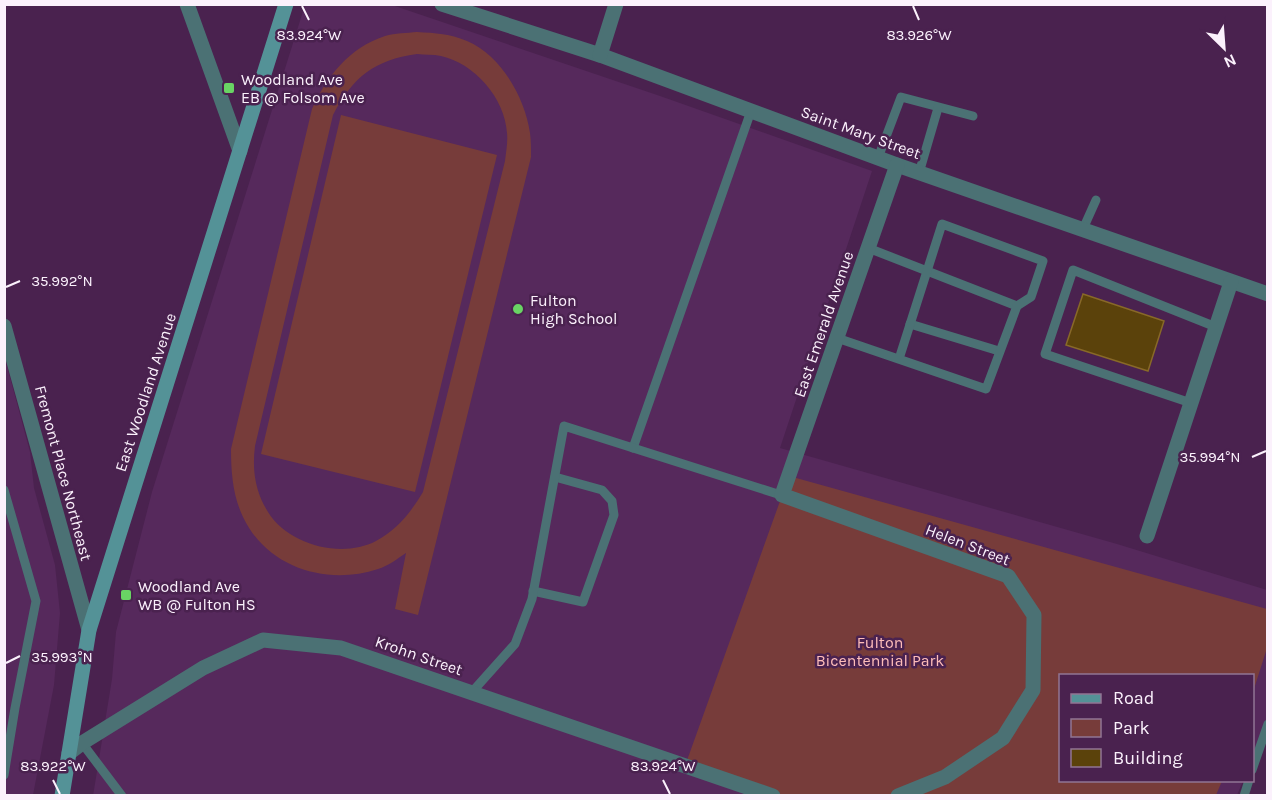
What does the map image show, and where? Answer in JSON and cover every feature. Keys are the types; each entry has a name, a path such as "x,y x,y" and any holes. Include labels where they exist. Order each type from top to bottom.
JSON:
{"main road":[{"name":"East Woodland Avenue","path":"62,795 88,630 286,4"}],"street":[{"path":"187,4 240,151"},
{"name":"Saint Mary Street","path":"442,4 600,55 919,173 1268,294"},
{"path":"600,55 616,4"},
{"name":"East Emerald Avenue","path":"785,496 897,165"},
{"path":"1147,536 1231,282"},
{"name":"Fremont Place Northeast","path":"4,326 88,630"},
{"name":"Helen Street","path":"785,496 1008,576 1034,615 1033,690 1004,738 945,777 898,795"},
{"name":"Krohn Street","path":"69,753 81,743 203,668 263,640 341,648 773,795"}],"lane":[{"path":"878,158 901,97 974,116"},
{"path":"919,173 938,108"},
{"path":"633,448 751,111"},
{"path":"1083,229 1096,200"},
{"path":"837,338 986,389 1017,306 1031,297 1043,261 942,224 899,359"},
{"path":"868,248 1017,306"},
{"path":"1191,403 1045,354 1073,270 1216,327"},
{"path":"910,324 999,351"},
{"path":"472,692 515,644 533,591 564,426 785,496"},
{"path":"533,591 583,602 614,515 612,501 602,490 555,477"},
{"path":"4,490 36,601 4,775"},
{"path":"1254,764 1268,724"},
{"path":"81,743 122,795"}],"shaded area":[{"name":"Fulton High School","path":"305,5 392,5 872,171 780,448 1117,544 1267,590 1267,719 1254,754 1254,674 1059,674 1059,782 1243,782 1237,795 93,796 112,679 116,632 152,492"},
{"path":"4,355 30,452 34,488 55,565 60,613 54,685 33,795 5,795"}],"green space":[{"path":"413,32 443,34 467,41 490,56 501,67 523,106 530,133 531,151 418,615 395,609 406,553 378,569 359,574 339,575 300,568 267,549 254,535 243,517 237,501 231,467 231,449 312,109 332,75 350,56 372,41 385,36","holes":["417,54 438,55 453,60 465,66 486,84 494,95 505,120 507,133 505,161 423,492 403,520 391,532 376,541 348,549 317,546 289,533 268,512 255,480 255,446 333,115 349,90 366,72 389,61"]},
{"path":"341,115 497,155 415,492 261,454"},
{"name":"Fulton Bicentennial Park","path":"789,476 1267,609 1267,648 1254,689 1254,674 1059,674 1059,782 1222,782 1216,795 773,795 685,766"}],"building":[{"path":"1083,294 1164,321 1148,371 1066,345"}],"place":[{"name":"Woodland Ave EB @ Folsom Ave","path":"229,88"},
{"name":"Fulton High School","path":"518,309"},
{"name":"Woodland Ave WB @ Fulton HS","path":"126,595"}]}
